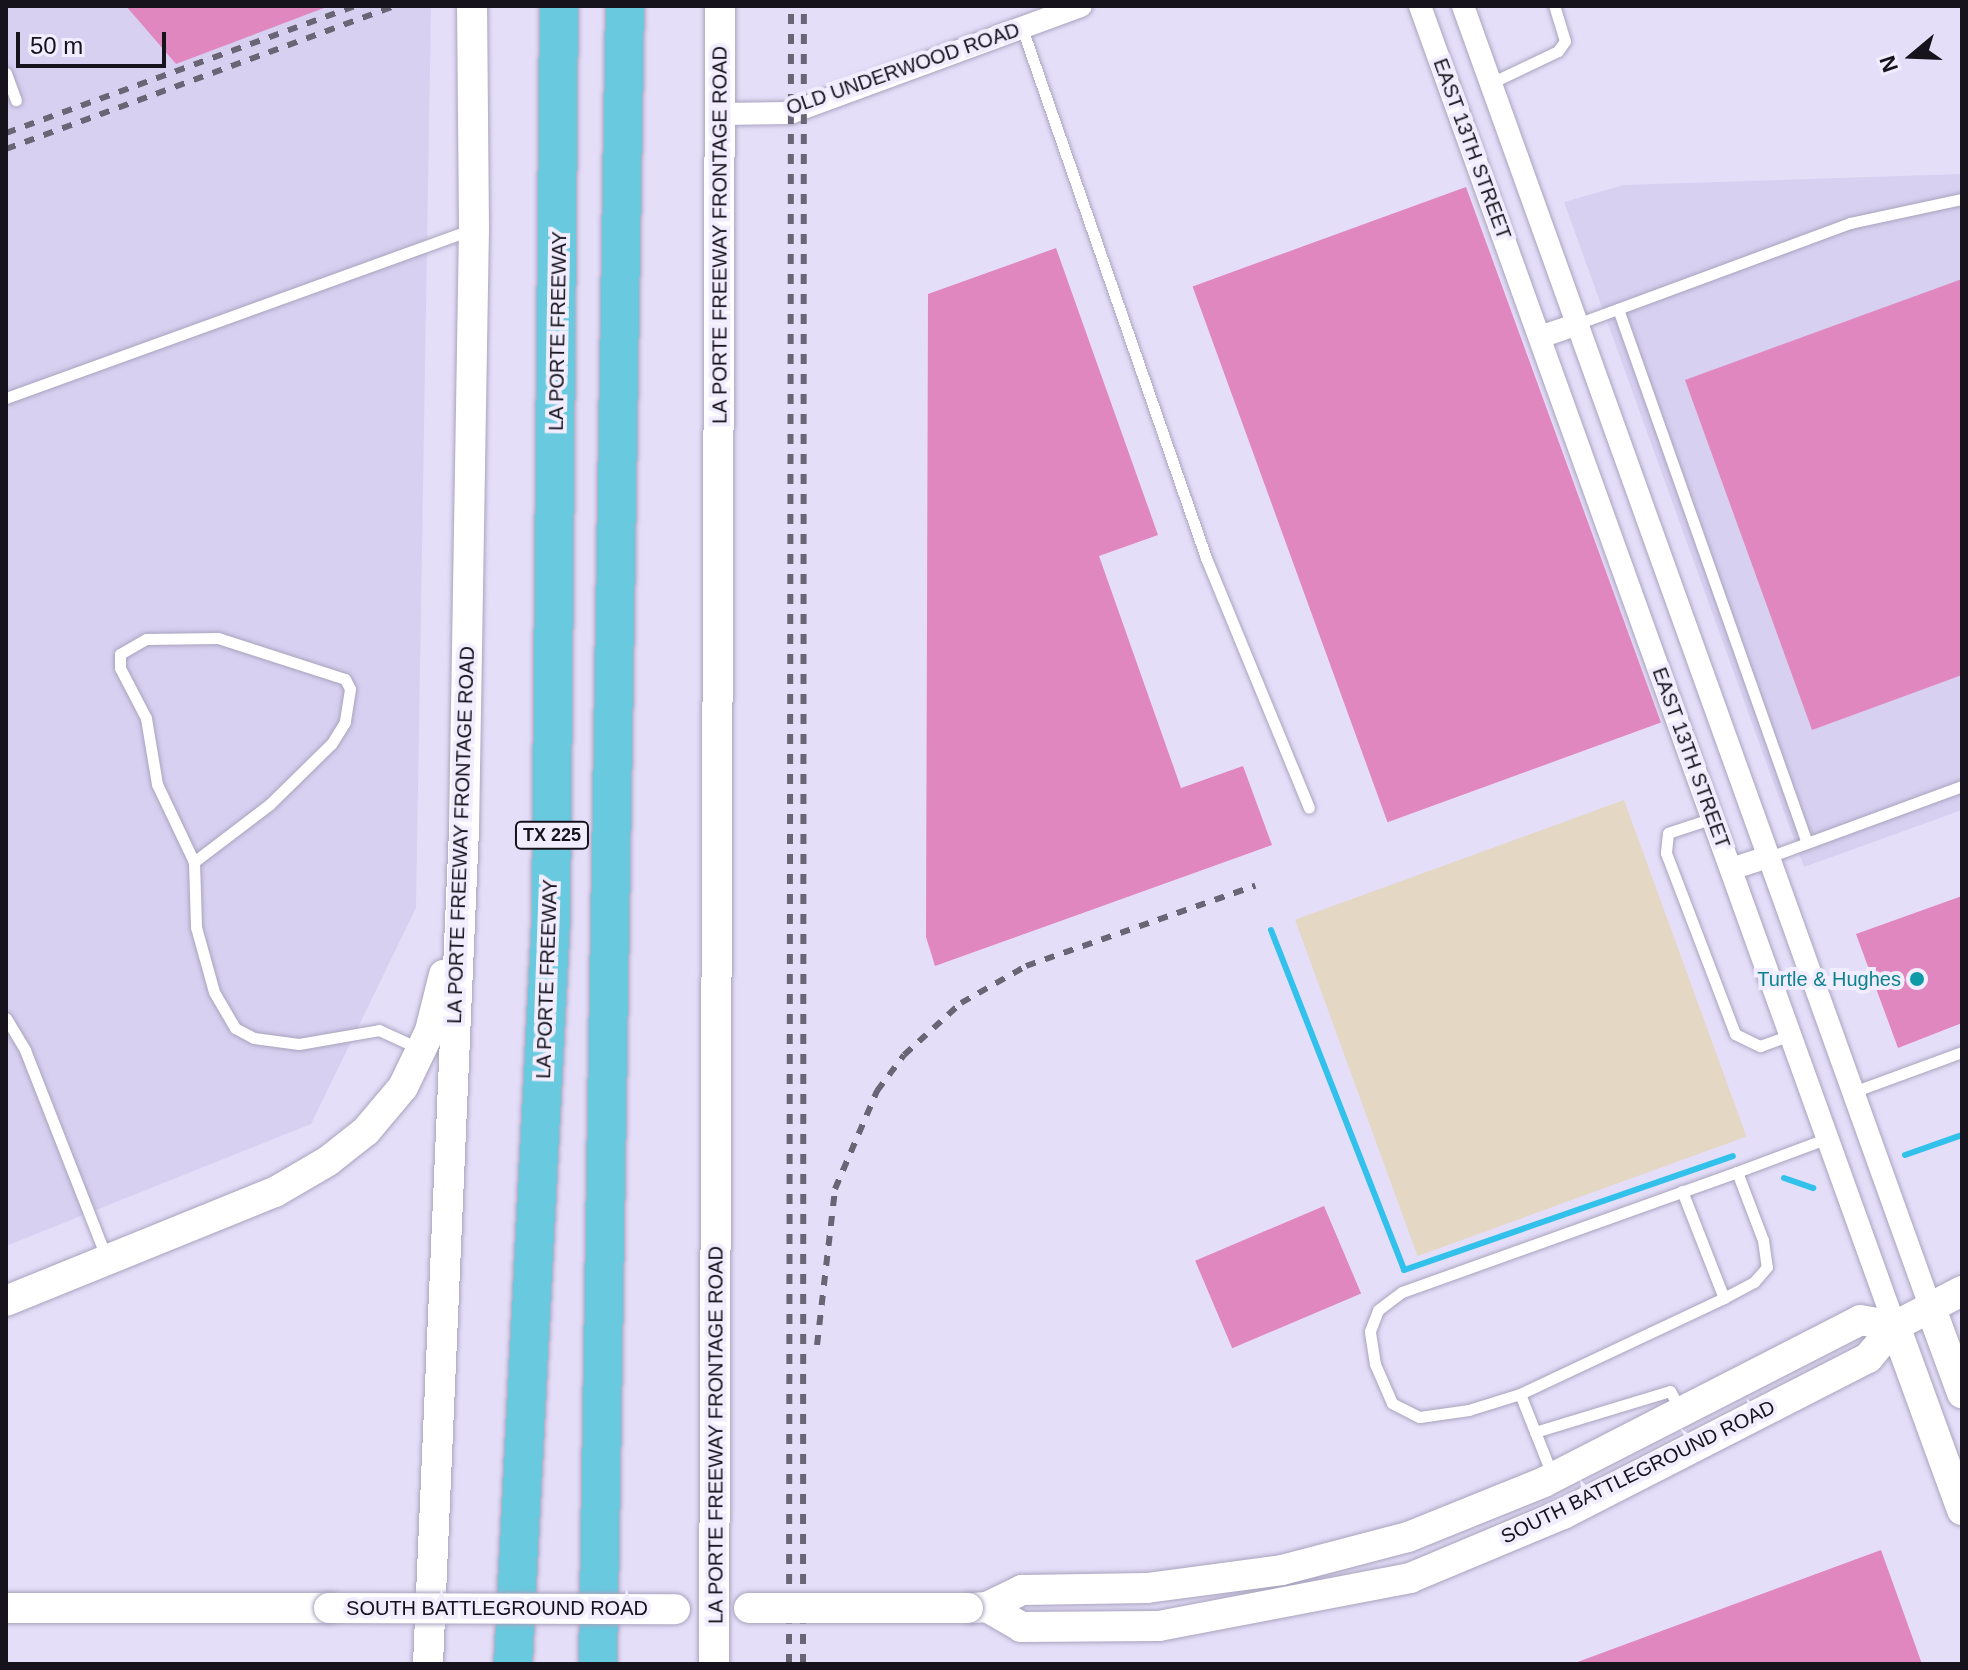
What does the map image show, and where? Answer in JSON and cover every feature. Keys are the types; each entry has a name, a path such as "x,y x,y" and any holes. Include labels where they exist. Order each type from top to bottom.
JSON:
{"highway":[{"name":"LA PORTE FREEWAY","path":"513,1664 551,918 559,6"},
{"name":"TX 225","path":"598,1664 625,6"}],"main road":[{"name":"LA PORTE FREEWAY FRONTAGE ROAD","path":"428,1664 464,830 474,229 472,6"},
{"name":"LA PORTE FREEWAY FRONTAGE ROAD","path":"714,1664 720,6"},
{"path":"6,1301 275,1192 328,1161 386,1111 422,1051 440,1001 464,830"},
{"name":"SOUTH BATTLEGROUND ROAD","path":"978,1608 1021,1627 1159,1626 1410,1578 1563,1514 1868,1358 1895,1326 1962,1291"},
{"name":"EAST 13TH STREET","path":"1930,1306 1962,1393"},
{"name":"SOUTH BATTLEGROUND ROAD","path":"6,1608 978,1608 1022,1590 1147,1588 1282,1570 1408,1537 1553,1478 1860,1320 1895,1326"},
{"name":"EAST 13TH STREET","path":"1895,1326 1962,1510"}],"street":[{"name":"OLD UNDERWOOD ROAD","path":"721,114 790,113 1081,6"},
{"name":"EAST 13TH STREET","path":"1420,6 1895,1326"},
{"name":"EAST 13TH STREET","path":"1463,6 1930,1306"},
{"path":"1540,337 1577,324"},
{"path":"1731,869 1769,857"}],"lane":[{"path":"1491,83 1558,51 1565,41 1554,6"},
{"path":"1022,28 1206,558 1309,808"},
{"path":"6,73 16,100"},
{"path":"1577,324 1850,223 1962,199"},
{"path":"6,398 474,229"},
{"path":"1618,309 1807,843"},
{"path":"194,862 270,804 331,744 345,722 350,689 345,679 218,638 146,639 120,654 120,668 146,718 157,784 194,862 196,927 214,992 235,1028 254,1038 299,1044 379,1030 422,1051"},
{"path":"1769,857 1962,786"},
{"path":"1713,818 1668,833 1666,853 1735,1034 1760,1046 1790,1035"},
{"path":"6,1018 25,1050 108,1261"},
{"path":"1853,1092 1962,1052"},
{"path":"1737,1172 1763,1240 1767,1267 1754,1282 1520,1394 1469,1410 1419,1417 1392,1403 1373,1353 1370,1331 1378,1310 1402,1292 1828,1138"},
{"path":"1682,1191 1724,1298"},
{"path":"1535,1432 1670,1391 1682,1412"},
{"path":"1520,1394 1553,1478"}],"shaded area":[{"path":"6,6 431,6 416,908 311,1124 6,1246"},
{"path":"1962,174 1962,810 1804,867 1564,202 1624,185"},
{"path":"1624,800 1746,1136 1418,1256 1295,920"}],"building":[{"path":"126,6 329,6 176,64"},
{"path":"1466,187 1661,723 1388,822 1193,287"},
{"path":"1056,248 1158,535 1099,556 1181,788 1243,766 1272,845 935,966 926,937 928,294"},
{"path":"1962,279 1962,675 1812,730 1685,380"},
{"name":"Turtle & Hughes","path":"1962,896 1962,1023 1898,1048 1856,934"},
{"path":"1324,1206 1361,1293 1232,1348 1195,1261"},
{"path":"1881,1550 1922,1664 1572,1664"}],"waterway":[{"path":"1271,930 1404,1270 1733,1156"},
{"path":"1905,1155 1962,1135"},
{"path":"1784,1178 1813,1188"}],"railway":[{"path":"6,133 354,6"},
{"path":"6,149 395,6"},
{"path":"789,1664 791,6"},
{"path":"803,1664 804,6"},
{"path":"817,1345 835,1189 877,1091 904,1055 961,1003 1026,966 1255,886"}],"place":[{"name":"Turtle & Hughes","path":"1917,979"}]}
